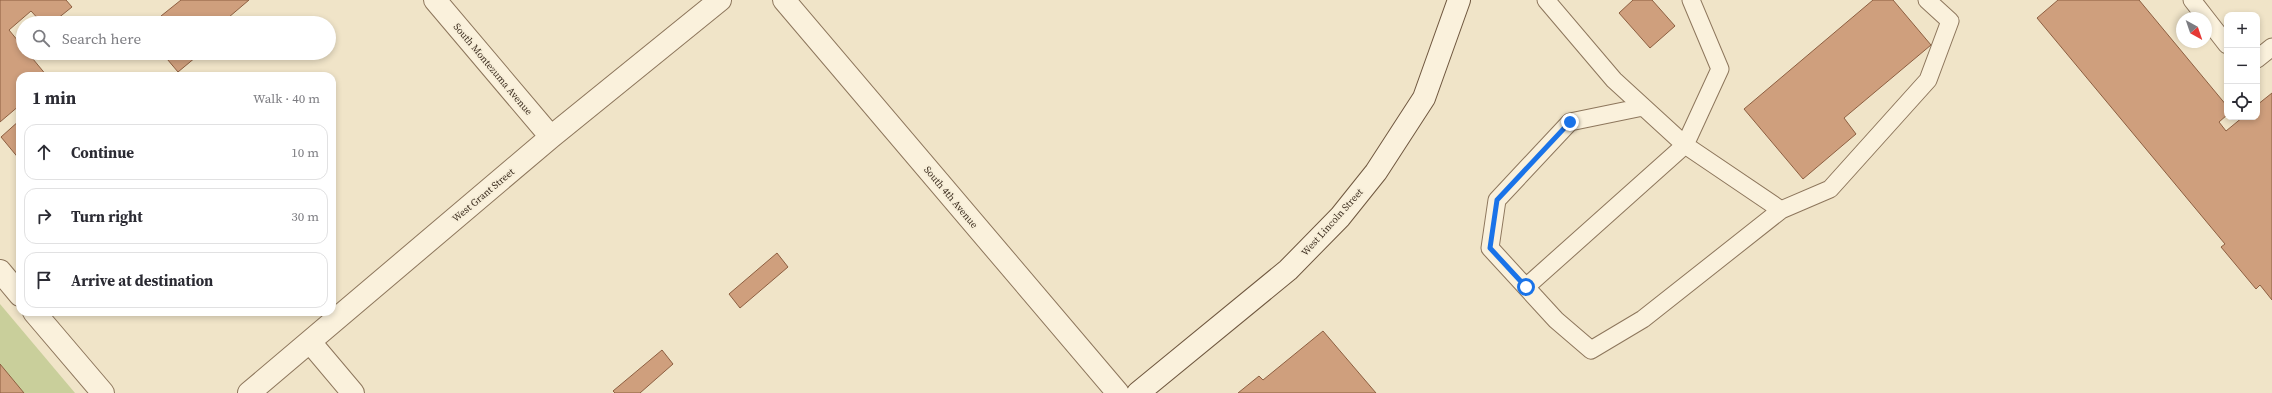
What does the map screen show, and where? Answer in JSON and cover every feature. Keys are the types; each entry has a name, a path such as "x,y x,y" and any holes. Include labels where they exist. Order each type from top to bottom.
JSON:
{"street":[{"name":"South Montezuma Avenue","path":"435,0 551,137"},
{"name":"West Grant Street","path":"249,393 551,137 720,0"},
{"name":"South 4th Avenue","path":"784,0 1118,393"},
{"name":"West Lincoln Street","path":"1138,393 1288,270 1340,217 1376,172 1424,98 1459,0"},
{"path":"0,271 16,290"},
{"path":"37,316 103,393"},
{"path":"310,342 353,393"}],"lane":[{"path":"1546,0 1614,80 1686,145 1781,210"},
{"path":"1526,287 1686,145 1720,69 1691,0"},
{"path":"1643,106 1570,122 1497,200 1490,248 1556,320 1591,350 1643,319 1781,210 1830,189 1928,80 1950,21 1926,0"},
{"path":"2192,0 2201,12"},
{"path":"2212,26 2224,41"},
{"path":"2260,57 2272,47"}],"green space":[{"path":"0,304 75,393 0,393"}],"building":[{"path":"0,0 66,0 72,7 61,16 36,16 31,11 25,16 16,16 16,24 9,30 16,38 16,60 34,60 44,72 16,72 16,108 0,122"},
{"path":"181,0 249,0 230,16 161,16"},
{"path":"1633,0 1652,0 1675,26 1650,48 1619,13"},
{"path":"1873,0 1893,0 1931,45 1844,118 1856,134 1803,179 1744,109"},
{"path":"2058,0 2139,0 2176,45 2176,48 2179,48 2224,102 2224,118 2219,122 2226,131 2239,120 2260,120 2260,103 2272,93 2272,300 2260,285 2256,289 2221,247 2225,244 2037,18"},
{"path":"168,60 192,60 178,72"},
{"path":"16,124 16,155 1,137"},
{"path":"777,253 788,267 740,308 729,294"},
{"path":"1323,331 1376,393 1238,393 1259,376 1263,380"},
{"path":"662,350 673,364 640,393 615,393 613,391"},
{"path":"0,364 24,393 0,393"}],"route":[{"path":"1526,287 1490,248 1497,200 1570,122"}]}
